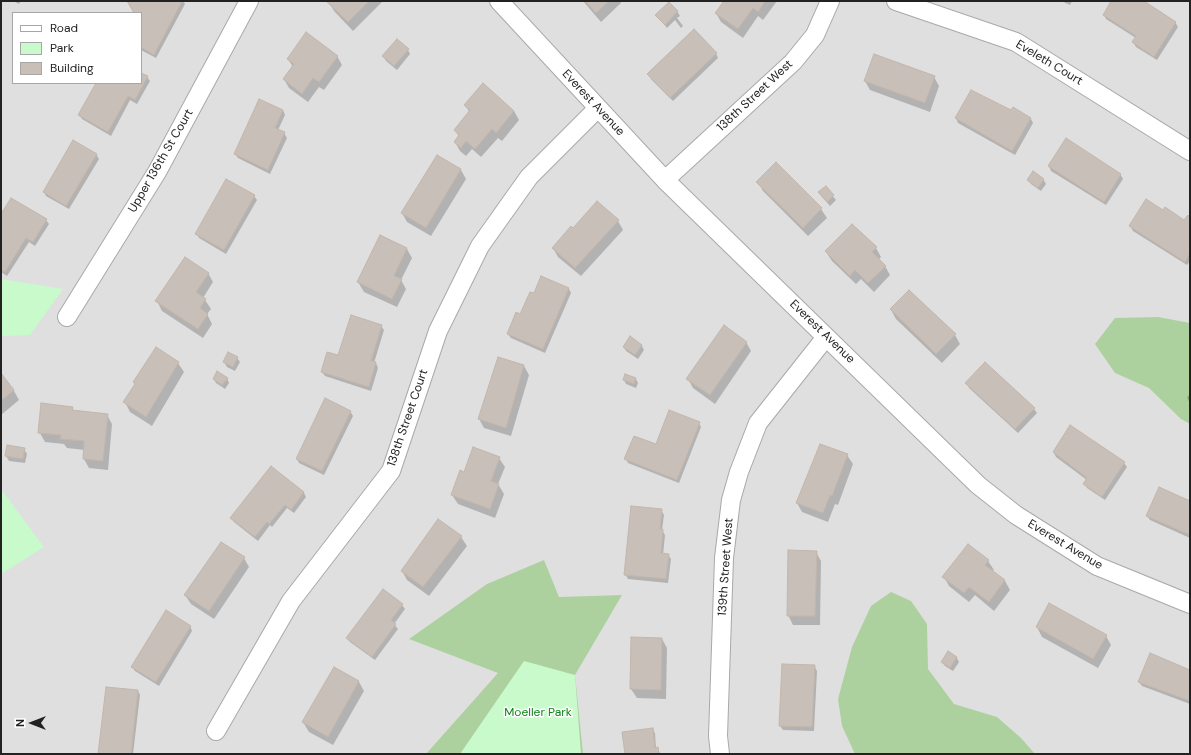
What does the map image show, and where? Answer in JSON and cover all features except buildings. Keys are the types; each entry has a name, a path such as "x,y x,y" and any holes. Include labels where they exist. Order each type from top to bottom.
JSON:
{"street":[{"name":"Upper 136th St Court","path":"67,317 157,172 249,1"},
{"name":"Everest Avenue","path":"499,1 665,180 978,485 1016,514 1097,566 1190,604"},
{"name":"138th Street West","path":"665,180 793,62 815,35 830,1"},
{"name":"Eveleth Court","path":"896,1 1016,42 1190,151"},
{"name":"138th Street Court","path":"216,731 291,601 391,471 438,331 480,246 529,177 598,108"},
{"name":"139th Street West","path":"720,754 718,736 724,558 731,500 739,472 758,423 826,337"}],"shaded area":[{"path":"1,1 1190,1 1190,754 1,754"}],"green space":[{"path":"1,279 63,289 30,335 1,336"},
{"path":"1158,317 1190,323 1190,424 1181,419 1149,388 1115,373 1095,344 1115,318"},
{"path":"1,489 44,547 1,574"},
{"path":"544,560 559,597 622,595 575,675 583,754 426,754 498,673 409,639 487,584"},
{"path":"891,592 911,601 927,624 928,669 954,704 997,717 1021,738 1035,754 855,754 842,726 838,699 852,647 871,606"},
{"name":"Moeller Park","path":"524,661 575,675 581,754 460,754"}]}
